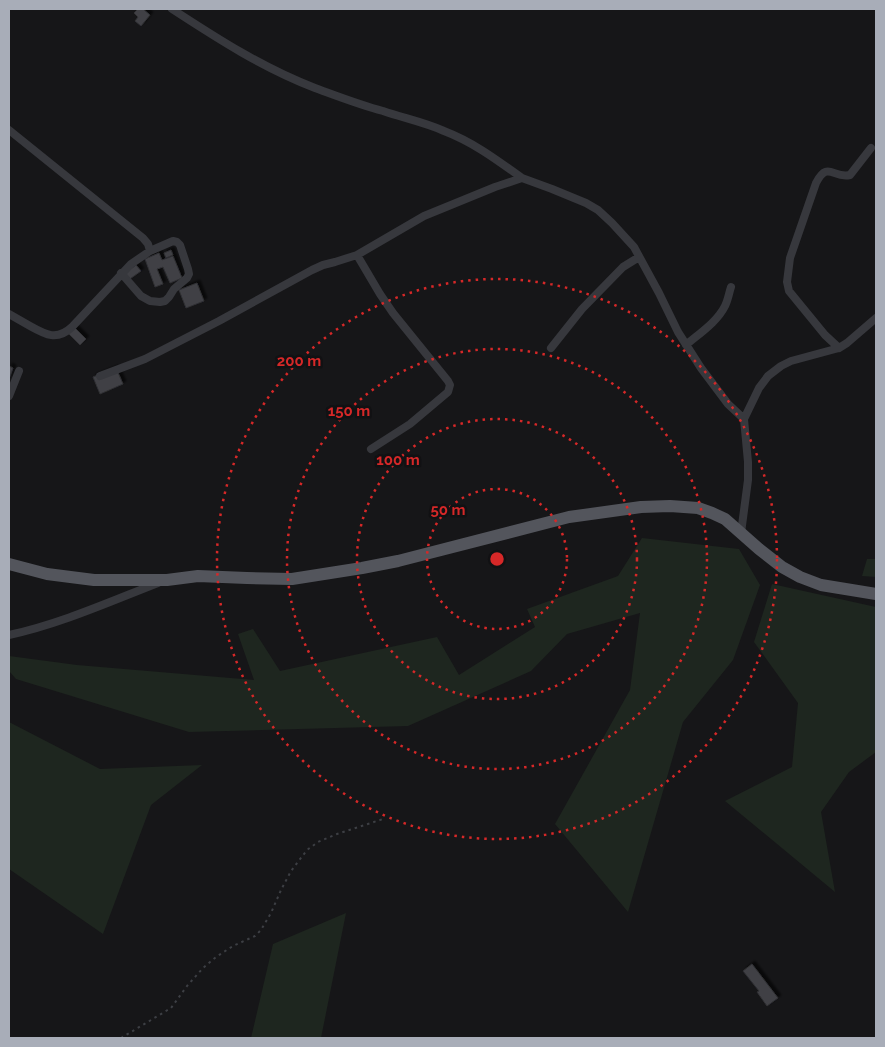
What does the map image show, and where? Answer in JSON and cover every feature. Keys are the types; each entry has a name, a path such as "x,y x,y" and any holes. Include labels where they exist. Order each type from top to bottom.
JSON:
{"main road":[{"path":"9,564 47,574 94,580 167,580 198,576 292,579 398,561 569,517 641,506 670,506 698,508 725,519 759,549 800,578 821,585 876,594"}],"street":[{"path":"172,9 277,72 314,88 445,131 494,157 522,178 586,203 598,210 634,247 686,345 728,404 744,419"},
{"path":"9,130 144,238 150,251"},
{"path":"838,348 825,336 789,291 787,282 790,258 820,175 828,171 844,176 850,175 871,148"},
{"path":"100,376 144,359 317,267 357,255 424,216 522,178"},
{"path":"9,314 44,334 53,336 63,334 72,327 121,273 131,264 150,251 173,242 177,242 180,245 189,274 174,289 168,300 160,302 146,299 138,293 129,280 121,273"},
{"path":"357,255 388,307 448,381 450,386 448,392 410,424 371,449"},
{"path":"551,348 582,309 622,267 640,257"},
{"path":"686,345 718,316 725,305 731,287"},
{"path":"741,533 748,480 744,419 759,388 781,366 838,348 847,343 876,318"},
{"path":"9,396 19,371"},
{"path":"9,635 65,619 167,580"}],"path":[{"path":"121,1038 171,1008 203,968 216,957 254,936 261,930 292,871 308,850 318,842 337,834 383,819"}],"shaded area":[{"path":"642,538 739,549 760,585 733,660 683,722 628,912 555,824 630,690 640,613 567,634 531,671 408,726 189,732 16,679 9,671 9,656 77,665 254,680 238,634 253,629 280,671 437,637 459,675 535,627 527,609 618,576"},
{"path":"867,559 876,559 876,577 862,576"},
{"path":"772,584 876,607 876,752 849,772 821,812 835,892 725,801 792,767 798,703 754,642"},
{"path":"9,722 100,769 202,765 151,805 103,934 9,869"},
{"path":"346,913 321,1038 251,1038 273,944"}],"building":[{"path":"138,9 143,9 150,15 141,26 135,21 138,17 134,13"},
{"path":"171,250 173,255 166,258 164,253"},
{"path":"159,253 162,260 173,256 182,278 170,283 163,267 157,269 163,284 155,287 145,259"},
{"path":"136,265 141,271 127,281 123,275"},
{"path":"197,283 204,301 186,308 179,290"},
{"path":"74,327 86,339 80,345 68,333"},
{"path":"9,366 13,368 9,379"},
{"path":"116,368 123,384 100,394 93,377"},
{"path":"752,964 778,998 767,1006 757,992 759,991 743,971"}]}
